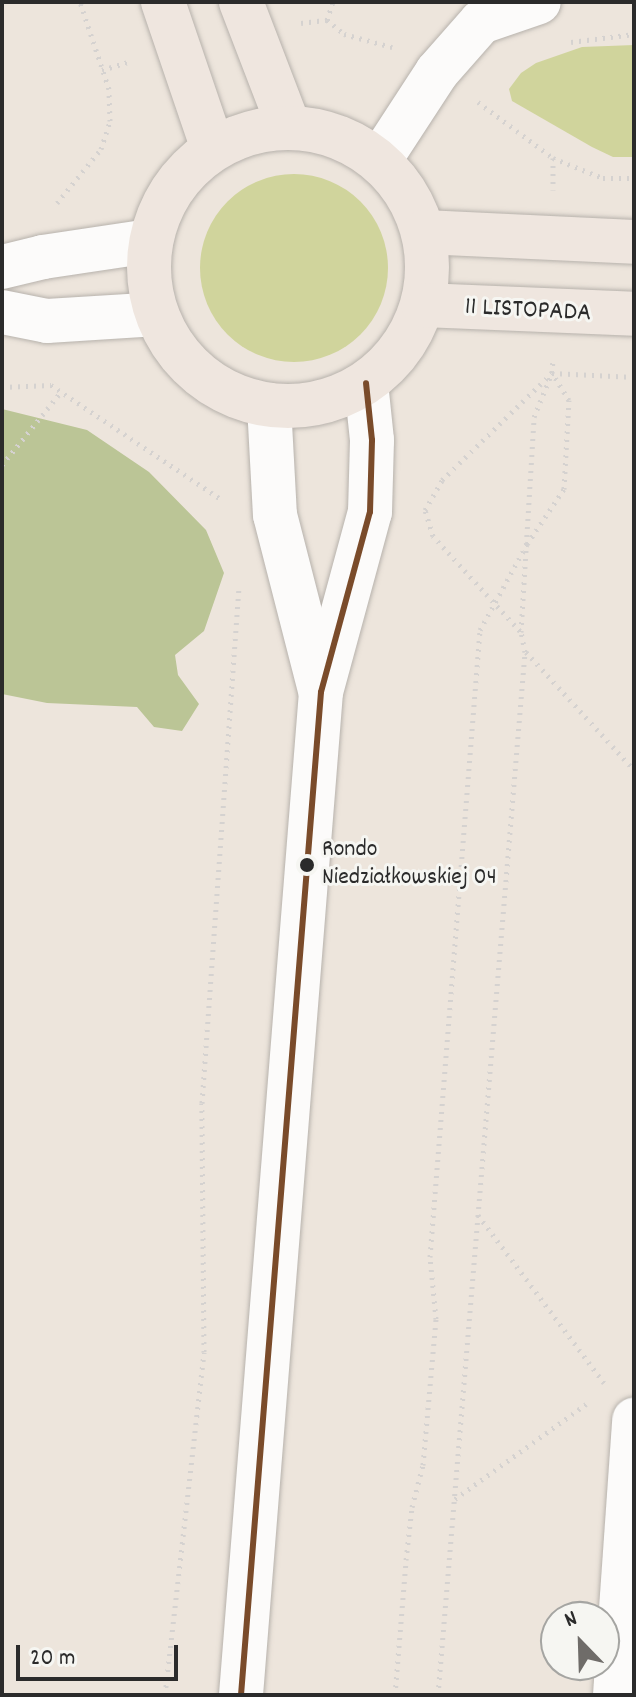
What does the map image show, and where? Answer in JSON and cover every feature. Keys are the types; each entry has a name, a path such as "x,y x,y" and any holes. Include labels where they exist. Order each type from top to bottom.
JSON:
{"main road":[{"path":"163,2 213,149"},
{"path":"241,2 289,127"},
{"path":"289,127 337,136 379,161 407,193 424,232 428,269 423,305 401,349 366,383 320,403 269,405 233,395 200,375 174,348 157,314 149,278 150,241 163,205 184,173 213,149 250,133 289,127"},
{"path":"424,232 634,242"},
{"name":"11 LISTOPADA","path":"423,305 634,314"}],"street":[{"path":"379,161 437,72 468,12 539,2"},
{"path":"2,267 43,257 150,241"},
{"path":"2,312 47,321 157,314"},
{"path":"241,1695 321,692 370,512 372,440 366,383"},
{"path":"269,405 275,515 321,692"},
{"path":"615,1695 621,1404"}],"path":[{"path":"48,210 101,149 110,121 109,89 80,2"},
{"path":"327,20 333,2"},
{"path":"556,45 634,34"},
{"path":"481,104 490,93"},
{"path":"603,178 634,178"},
{"path":"438,1695 525,652 521,632 534,417 552,373"},
{"path":"395,1695 406,1560 412,1507 423,1465 436,1319 430,1257 480,630 527,544 564,489 569,400 552,373"},
{"path":"521,632 433,536 425,510 442,480 552,373 634,377"},
{"path":"2,387 51,385 227,503"},
{"path":"2,465 61,392"},
{"path":"165,1695 204,1352 202,1103 240,574"},
{"path":"525,652 634,770"},
{"path":"478,1214 621,1404"},
{"path":"454,1499 596,1398"}],"green space":[{"path":"634,45 634,157 613,157 512,101 509,89 521,73 536,63 582,47"},
{"path":"294,174 330,181 361,201 381,232 388,268 381,304 361,335 330,355 294,362 258,355 227,335 207,304 200,268 207,232 227,201 258,181"},
{"path":"2,409 87,430 149,472 206,530 224,573 204,631 175,655 178,675 199,704 182,731 154,727 137,707 47,703 2,694"}],"transit line":[{"path":"241,1695 321,692 370,512 372,440 366,383"}],"place":[{"name":"Rondo Niedziałkowskiej 04","path":"307,865"}]}
